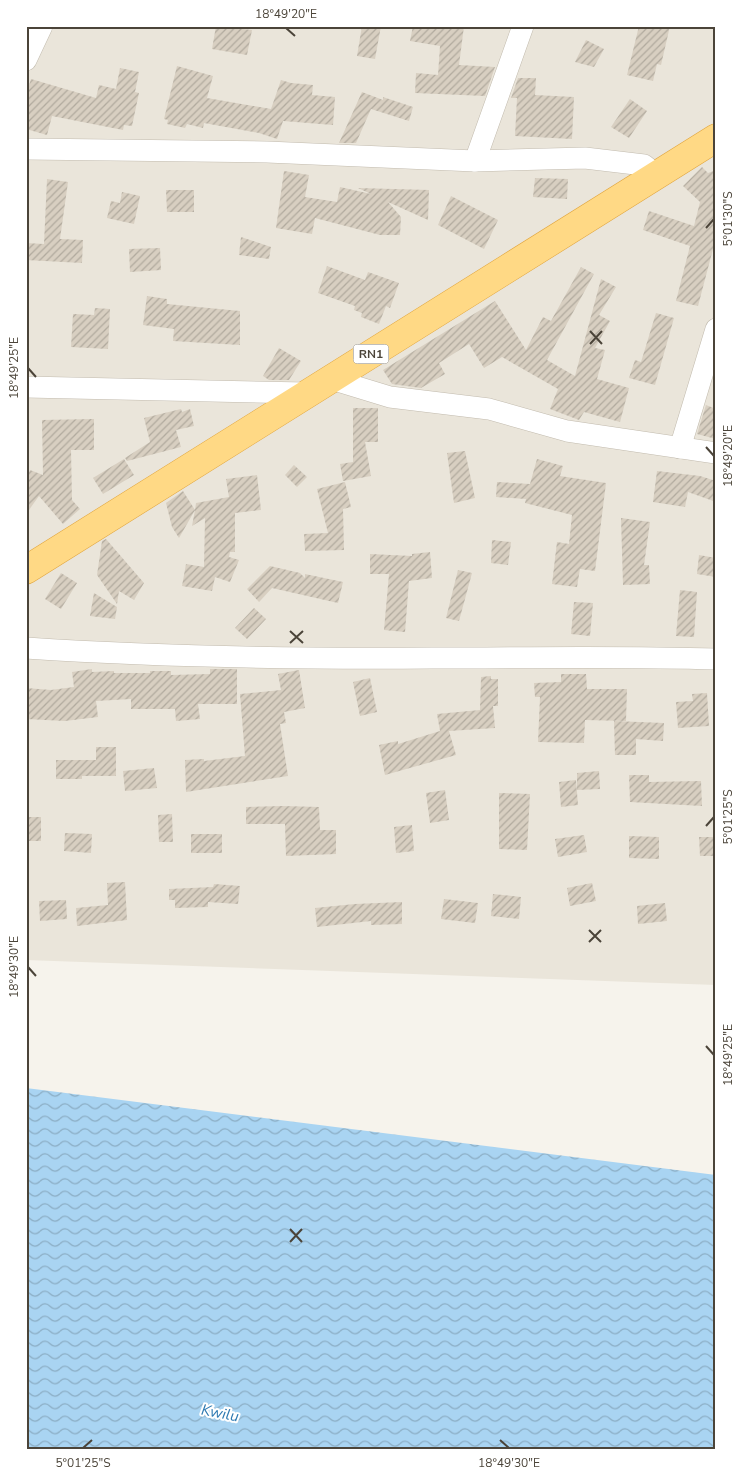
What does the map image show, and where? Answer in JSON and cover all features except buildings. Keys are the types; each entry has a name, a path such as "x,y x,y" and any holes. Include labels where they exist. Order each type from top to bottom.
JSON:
{"highway":[{"name":"RN1","path":"26,570 716,138"}],"street":[{"path":"26,60 42,26"},
{"path":"475,160 523,26"},
{"path":"26,149 247,151 475,160 584,158 644,166 658,176"},
{"path":"680,448 716,329"},
{"path":"331,379 390,397 489,409 567,431 716,453"},
{"path":"26,387 306,393"},
{"path":"26,648 121,654 430,658 638,656 716,659"}],"shaded area":[{"path":"26,26 716,26 716,985 26,960"}],"water":[{"name":"Kwilu","path":"26,1088 716,1175 716,1450 26,1450"}]}
